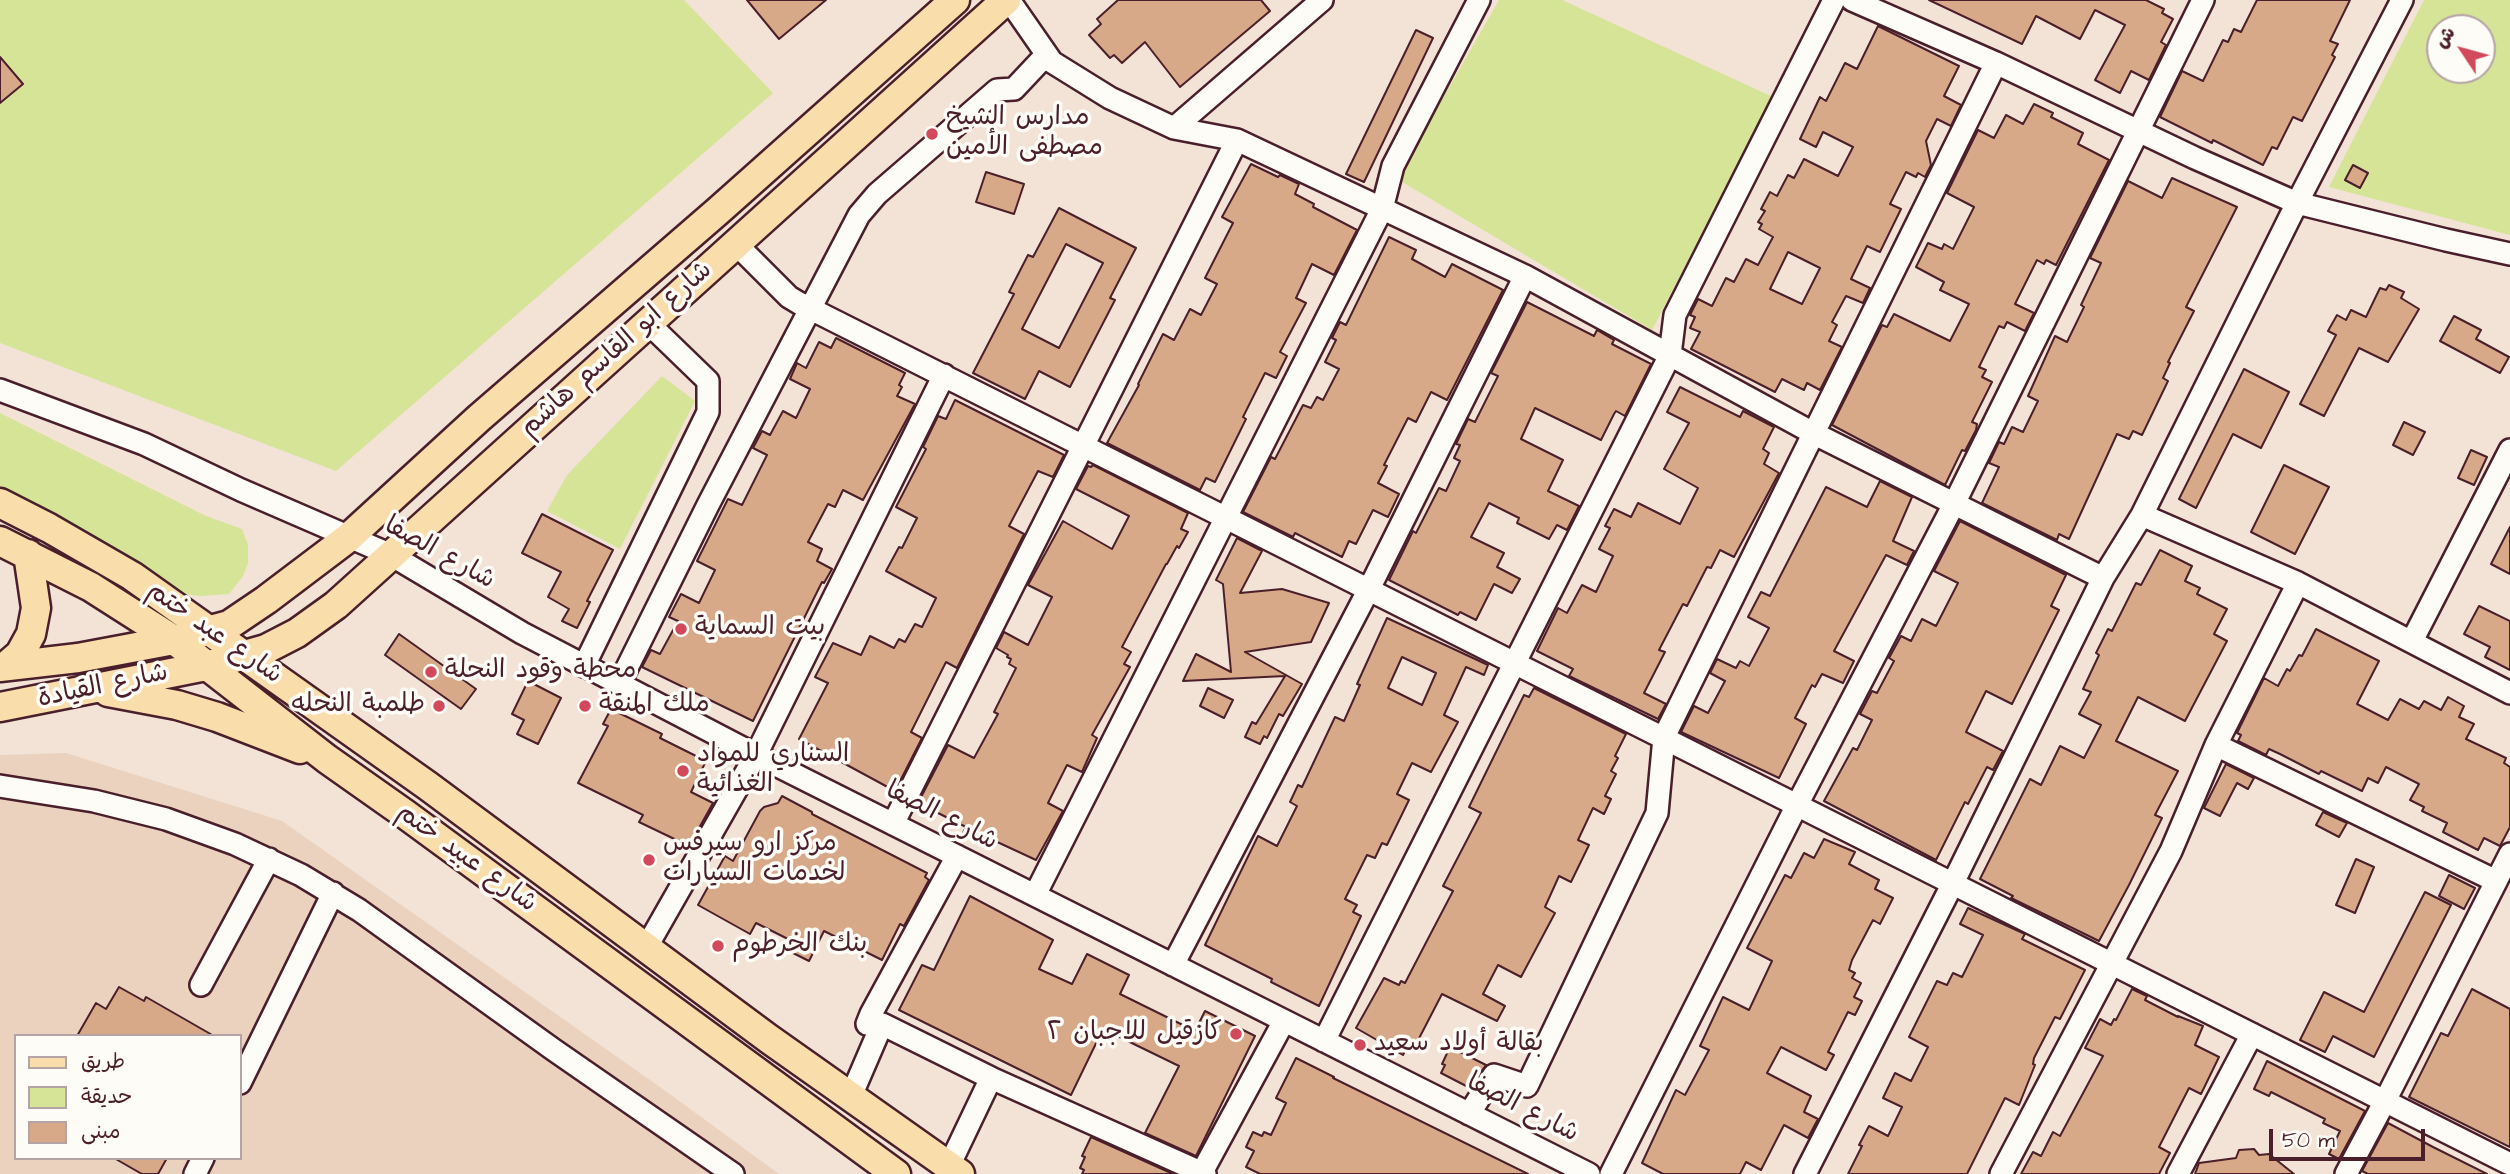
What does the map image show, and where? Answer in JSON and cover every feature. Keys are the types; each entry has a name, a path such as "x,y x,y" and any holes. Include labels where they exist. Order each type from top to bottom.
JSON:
{"main road":[{"name":"شارع ابو القاسم هاشم","path":"174,640 229,625 348,538 479,418 718,211 955,0"},
{"name":"شارع ابو القاسم هاشم","path":"206,666 266,649 297,633 336,605 1007,0"},
{"name":"شارع عبد ختم","path":"0,503 132,576 419,780"},
{"path":"0,541 28,554 36,608 31,634 20,654 3,667"},
{"name":"شارع عبيد ختم","path":"28,554 91,587 174,640 327,759 896,1174"},
{"name":"شارع القيادة","path":"3,667 78,659 174,640"},
{"name":"شارع القيادة","path":"0,707 206,666"},
{"path":"95,689 177,705 217,717 327,759"},
{"name":"شارع عبيد ختم","path":"419,780 646,948 955,1170"}],"street":[{"path":"1007,0 1046,55 1059,68 1110,98 1174,128 1237,140 1525,276 1813,433 2103,578"},
{"path":"1174,128 1322,0"},
{"path":"1035,895 1382,209 1392,166 1479,0"},
{"path":"1324,1041 1670,355 1675,315 1835,0"},
{"path":"1852,0 2298,203 2510,254"},
{"path":"1611,1174 1797,805 1954,503 2203,0"},
{"path":"1805,1174 1953,883 2103,578 2142,515 2402,0"},
{"path":"619,684 809,307 859,215 877,194 997,90 1014,89 1046,55"},
{"path":"1469,1114 1494,1075 1527,1086 1657,813 1664,737 1996,64"},
{"path":"893,824 1237,140"},
{"path":"735,243 789,297 2510,1164"},
{"path":"1173,965 1369,589 1525,276"},
{"path":"584,666 708,412 708,381 647,322"},
{"path":"646,948 756,755 944,375"},
{"name":"شارع الصفا","path":"0,390 144,444 348,538 391,555 522,633 756,755 1589,1174"},
{"path":"2412,641 2510,450"},
{"path":"2142,515 2298,583 2510,692"},
{"path":"2001,1174 2110,962 2171,851 2216,746 2298,583"},
{"path":"2216,746 2497,881"},
{"path":"0,786 93,800 166,819 224,839 269,859 333,893 733,1174"},
{"path":"2346,1174 2510,854"},
{"path":"957,856 867,1024 882,1024 991,1078 1203,1173 1284,1021"},
{"path":"201,985 269,859"},
{"path":"242,1079 333,893"},
{"path":"851,1096 882,1024"},
{"path":"2178,1174 2252,1034"},
{"path":"955,1170 991,1078"}],"shaded area":[{"path":"66,753 282,821 779,1174 0,1174 0,755"}],"green space":[{"path":"0,0 684,0 773,93 336,471 0,343"},
{"path":"1499,0 1562,0 1773,97 1652,330 1397,179"},
{"path":"2424,0 2510,0 2510,235 2329,187"},
{"path":"662,376 695,401 620,549 547,511 567,475"},
{"path":"0,413 206,516 242,529 248,545 248,563 243,576 229,594 201,596 173,593 0,486"}],"building":[{"path":"747,0 826,0 779,39"},
{"path":"1118,0 1261,0 1270,11 1180,87 1145,42 1122,63 1114,55 1110,58 1089,35 1101,24 1097,19"},
{"path":"1929,0 2146,0 2164,9 2162,13 2173,19 2161,42 2166,45 2149,80 2131,71 2120,93 2095,80 2125,25 2095,10 2080,39 2036,16 2022,44"},
{"path":"2257,0 2350,0 2330,41 2338,44 2332,55 2335,57 2302,121 2293,117 2277,149 2272,147 2263,165 2160,117 2182,71 2203,81 2223,40 2228,42 2234,29 2241,32"},
{"path":"1878,26 1959,66 1944,96 1961,105 1951,126 1937,119 1926,141 1931,165 1925,177 1918,173 1916,177 1906,172 1890,204 1901,209 1880,252 1867,246 1851,279 1870,288 1863,303 1846,296 1832,322 1837,325 1829,341 1842,347 1820,390 1807,383 1804,390 1782,379 1775,392 1691,349 1700,332 1690,328 1695,317 1690,315 1698,299 1712,306 1726,278 1734,282 1746,259 1758,265 1773,237 1759,229 1762,224 1758,222 1765,211 1761,209 1770,192 1777,196 1788,175 1794,178 1804,159 1838,176 1853,147 1823,132 1816,147 1800,139 1820,97 1826,101 1845,63 1857,69","holes":["1788,252 1820,268 1802,304 1770,289"]},
{"path":"1416,30 1433,38 1364,182 1346,174"},
{"path":"0,57 23,84 0,103"},
{"path":"2034,104 2053,113 2051,117 2083,133 2078,144 2109,160 2056,265 2046,260 2044,264 2037,260 2015,304 2034,313 2025,331 2007,322 2004,328 1999,326 1979,367 1986,370 1982,377 1992,382 1972,422 1977,424 1976,430 1965,451 1962,450 1945,485 1832,425 1882,325 1887,327 1894,314 1950,341 1969,304 1940,290 1944,282 1916,267 1928,243 1942,249 1944,244 1953,249 1974,207 1947,193 1978,130 1994,138 2006,115 2023,124"},
{"path":"1251,164 1299,184 1295,194 1314,204 1313,207 1357,230 1334,275 1312,264 1296,298 1306,303 1280,352 1287,356 1276,378 1265,373 1215,482 1206,478 1200,490 1107,443 1163,334 1174,340 1190,309 1201,315 1217,284 1205,278 1233,223 1222,217"},
{"path":"2353,165 2368,173 2360,188 2345,180"},
{"path":"986,172 1024,184 1014,214 976,202"},
{"path":"2172,178 2237,207 2186,307 2194,311 2168,362 2170,363 2163,378 2168,381 2142,435 2133,431 2129,439 2117,434 2069,539 2059,534 2057,540 1982,503 1999,467 1989,463 1999,442 2004,444 2012,427 2023,432 2038,401 2028,396 2055,336 2067,342 2084,307 2081,305 2101,263 2090,258 2128,181 2162,198"},
{"path":"1059,208 1136,248 1110,298 1115,300 1070,387 1039,371 1025,399 973,373 1014,294 1009,292 1028,255 1033,257","holes":["1066,244 1103,263 1059,348 1022,329"]},
{"path":"1389,237 1416,250 1412,259 1445,277 1452,264 1503,290 1447,400 1431,392 1416,422 1408,418 1384,465 1387,466 1378,483 1399,494 1388,517 1373,510 1356,544 1349,541 1342,557 1295,533 1293,537 1243,512 1271,457 1275,459 1303,405 1311,408 1317,397 1323,400 1339,369 1325,362 1336,340 1332,338 1340,322 1346,325"},
{"path":"2389,285 2404,292 2401,298 2419,309 2388,362 2359,348 2324,416 2300,404 2336,335 2328,331 2337,315 2346,320 2351,310 2366,317 2380,288 2386,290"},
{"path":"1527,302 1594,336 1597,330 1614,340 1612,344 1651,364 1625,416 1616,411 1601,440 1535,408 1521,439 1563,460 1548,491 1579,506 1567,530 1557,525 1549,539 1517,523 1519,518 1489,503 1471,537 1504,553 1497,567 1520,579 1512,593 1494,584 1476,620 1460,612 1458,615 1389,580 1413,531 1416,533 1439,488 1446,491 1460,461 1454,458 1460,445 1456,444 1468,419 1475,422 1498,376 1491,373"},
{"path":"2454,316 2481,330 2476,339 2509,357 2500,373 2440,341"},
{"path":"836,338 905,373 897,396 915,404 863,500 843,490 835,507 828,504 808,542 822,549 817,561 832,569 824,583 822,582 753,721 642,667 651,650 660,654 678,621 669,617 681,594 699,603 715,570 697,561 728,499 742,505 767,455 753,448 762,431 770,435 783,411 796,418 810,389 790,379 797,363 806,368 819,342 831,348"},
{"path":"2244,369 2289,392 2261,448 2233,434 2196,508 2179,499"},
{"path":"1680,387 1740,417 1743,411 1774,427 1763,449 1769,453 1764,464 1779,473 1734,557 1720,550 1711,568 1707,567 1687,606 1683,604 1659,650 1665,652 1644,693 1666,704 1658,719 1569,676 1573,669 1537,651 1558,608 1567,613 1582,585 1596,592 1613,556 1599,549 1610,528 1605,526 1614,509 1631,517 1638,503 1680,524 1698,488 1664,469 1689,423 1667,412"},
{"path":"955,400 1064,455 1053,477 1038,471 1009,526 1024,534 957,668 946,662 911,732 922,738 895,791 799,739 828,683 815,677 833,643 861,655 870,636 894,648 899,639 905,642 915,624 922,627 936,598 886,571 899,547 902,548 917,518 896,507 926,449 923,447 938,416 946,419"},
{"path":"2404,422 2425,432 2413,455 2393,445"},
{"path":"2471,450 2487,457 2474,485 2458,478"},
{"path":"1093,465 1188,513 1181,529 1188,532 1166,564 1122,647 1131,652 1124,664 1130,667 1092,735 1097,738 1082,772 1067,765 1048,803 1063,811 1036,860 980,834 977,840 963,833 966,827 918,803 948,745 974,758 998,714 994,712 1016,668 1009,664 1011,659 1008,655 996,648 1004,632 1028,645 1052,597 1028,585 1063,521 1112,549 1129,516 1076,489 1088,466"},
{"path":"2284,465 2329,487 2295,554 2251,532"},
{"path":"1880,481 1912,497 1893,541 1914,551 1907,565 1886,555 1834,651 1854,661 1843,683 1822,674 1815,687 1812,685 1795,718 1806,724 1779,778 1681,732 1694,706 1708,713 1725,681 1710,673 1717,659 1736,668 1740,661 1749,666 1769,628 1748,617 1761,592 1770,596 1826,487 1867,507"},
{"path":"542,514 613,550 587,601 590,602 577,628 562,621 569,609 548,597 561,572 522,553"},
{"path":"1960,521 2066,575 2051,606 2059,610 2012,704 1986,691 1966,732 2003,751 1993,770 1987,767 1968,804 1965,802 1936,860 1824,801 1853,748 1857,750 1872,720 1860,714 1872,691 1877,693 1894,661 1889,658 1901,636 1911,641 1922,619 1936,626 1958,583 1934,571"},
{"path":"2510,527 2510,574 2491,564"},
{"path":"1237,538 1262,551 1240,593 1282,589 1329,603 1311,642 1245,652 1302,684 1283,716 1279,714 1267,738 1264,736 1260,744 1245,737 1252,722 1256,724 1285,676 1183,681 1196,654 1231,672 1223,584 1216,580"},
{"path":"2160,550 2192,566 2185,581 2200,588 2197,594 2227,609 2214,634 2227,641 2185,721 2138,697 2116,741 2178,771 2155,815 2162,818 2099,941 2011,898 2013,896 1980,879 2030,779 2041,785 2060,746 2084,758 2101,725 2079,714 2091,692 2083,689 2099,655 2096,653 2108,629 2112,631 2136,583 2141,585"},
{"path":"2479,606 2510,621 2510,670 2485,657 2490,647 2464,634"},
{"path":"1387,618 1488,665 1484,675 1466,667 1444,715 1458,722 1431,772 1412,763 1397,794 1409,800 1387,845 1382,843 1375,858 1367,855 1345,899 1357,905 1353,912 1361,916 1319,1006 1205,945 1258,836 1277,846 1297,806 1290,802 1298,785 1302,787 1335,717 1344,721 1360,685 1357,684","holes":["1402,657 1436,673 1422,705 1388,688"]},
{"path":"2316,629 2379,661 2357,704 2388,720 2400,699 2419,709 2424,701 2441,710 2448,697 2464,706 2459,717 2474,724 2466,739 2506,758 2504,763 2510,767 2510,827 2500,846 2484,838 2478,850 2443,832 2447,823 2422,811 2424,807 2410,800 2419,784 2386,767 2378,783 2368,778 2362,791 2321,771 2319,774 2269,749 2266,755 2238,741 2241,735 2237,733 2264,678 2278,686 2287,669 2290,671 2299,655 2302,656"},
{"name":"محطة وقود النحلة","path":"399,634 476,689 461,709 385,655"},
{"path":"528,681 561,698 538,744 517,734 524,720 512,714"},
{"path":"1208,688 1233,700 1224,718 1200,706"},
{"path":"1534,688 1626,734 1611,771 1616,774 1605,796 1611,799 1604,814 1593,808 1578,840 1589,845 1571,882 1559,876 1545,907 1555,913 1521,977 1498,965 1483,994 1505,1006 1497,1021 1442,994 1413,1050 1407,1047 1403,1055 1356,1028 1384,978 1399,985 1401,981 1405,983 1453,891 1443,886 1481,813 1469,807 1524,695 1529,697"},
{"path":"611,709 662,734 660,738 706,761 691,792 713,803 689,846 639,822 643,815 578,783 608,726 603,724"},
{"path":"2226,764 2254,778 2248,789 2237,783 2220,816 2204,808"},
{"path":"782,796 927,873 925,877 929,880 904,926 900,924 882,960 824,931 809,961 793,953 798,944 756,923 750,934 698,905 725,856 733,861 760,811 778,803"},
{"path":"2323,812 2347,823 2339,837 2316,825"},
{"path":"1824,839 1855,852 1849,864 1879,880 1875,889 1893,898 1880,924 1873,920 1852,960 1849,970 1855,973 1852,978 1861,983 1854,997 1862,1001 1855,1015 1848,1012 1828,1052 1834,1055 1826,1070 1781,1047 1767,1073 1811,1096 1804,1112 1818,1119 1808,1138 1784,1125 1761,1170 1746,1162 1740,1174 1663,1174 1642,1163 1676,1090 1685,1095 1709,1050 1700,1046 1723,997 1749,1010 1772,961 1747,948 1785,875 1791,878 1804,853 1814,858"},
{"path":"2356,859 2374,867 2355,913 2336,905"},
{"path":"2449,875 2475,888 2464,909 2439,896"},
{"path":"2425,892 2451,905 2374,1057 2333,1036 2325,1052 2300,1040 2324,992 2364,1012"},
{"path":"970,896 1053,940 1039,969 1072,984 1087,954 1129,975 1120,994 1195,1031 1205,1011 1255,1036 1196,1156 1145,1133 1179,1066 1103,1029 1071,1095 899,1010 922,965 934,970"},
{"path":"1968,908 2025,934 2022,939 2085,970 2060,1019 2055,1017 2034,1058 2035,1065 2019,1105 2005,1098 1967,1174 1848,1174 1869,1126 1888,1136 1902,1107 1883,1098 1895,1073 1911,1081 1928,1047 1909,1037 1937,981 1947,985 1953,973 1962,977 1983,935 1960,924"},
{"path":"119,987 144,1001 146,997 211,1034 78,1034 96,1003 106,1009"},
{"path":"2132,989 2147,996 2145,1000 2203,1026 2195,1045 2219,1057 2201,1094 2189,1088 2159,1147 2170,1153 2159,1174 2021,1174 2033,1152 2041,1156 2053,1132 2060,1136 2103,1056 2085,1048 2100,1019 2111,1025 2114,1019 2116,1020"},
{"path":"2472,989 2510,1009 2510,1147 2409,1097 2441,1033 2448,1036"},
{"path":"1450,1047 1486,1065 1470,1088 1441,1073"},
{"path":"1296,1058 1528,1174 1260,1174 1246,1167 1254,1151 1246,1147 1253,1132 1262,1136 1264,1132 1271,1135 1286,1103 1276,1098"},
{"path":"2267,1061 2365,1111 2339,1159 2329,1154 2340,1131 2323,1123 2325,1119 2271,1092 2269,1096 2254,1089"},
{"path":"2388,1123 2487,1174 2368,1174 2362,1171"},
{"path":"1091,1137 1173,1174 1082,1174 1084,1170 1080,1168 1085,1157 1082,1156"},
{"path":"2254,1149 2259,1155 2269,1154 2294,1174 2195,1174 2199,1163 2236,1158 2239,1150"},
{"path":"118,1160 166,1160 158,1174 142,1174"}],"place":[{"name":"مدارس الشيخ مصطفى الأمين","path":"932,134"},
{"name":"بيت السماية","path":"681,629"},
{"name":"محطة وقود النحلة","path":"431,672"},
{"name":"طلمبة النحله","path":"439,706"},
{"name":"ملك المنقة","path":"585,706"},
{"name":"السناري للمواد الغذائية","path":"683,771"},
{"name":"مركز ارو سيرفس لخدمات السيارات","path":"649,860"},
{"name":"بنك الخرطوم","path":"718,946"},
{"name":"كازقيل للاجبان ٢","path":"1236,1034"},
{"name":"بقالة أولاد سعيد","path":"1360,1045"}]}
